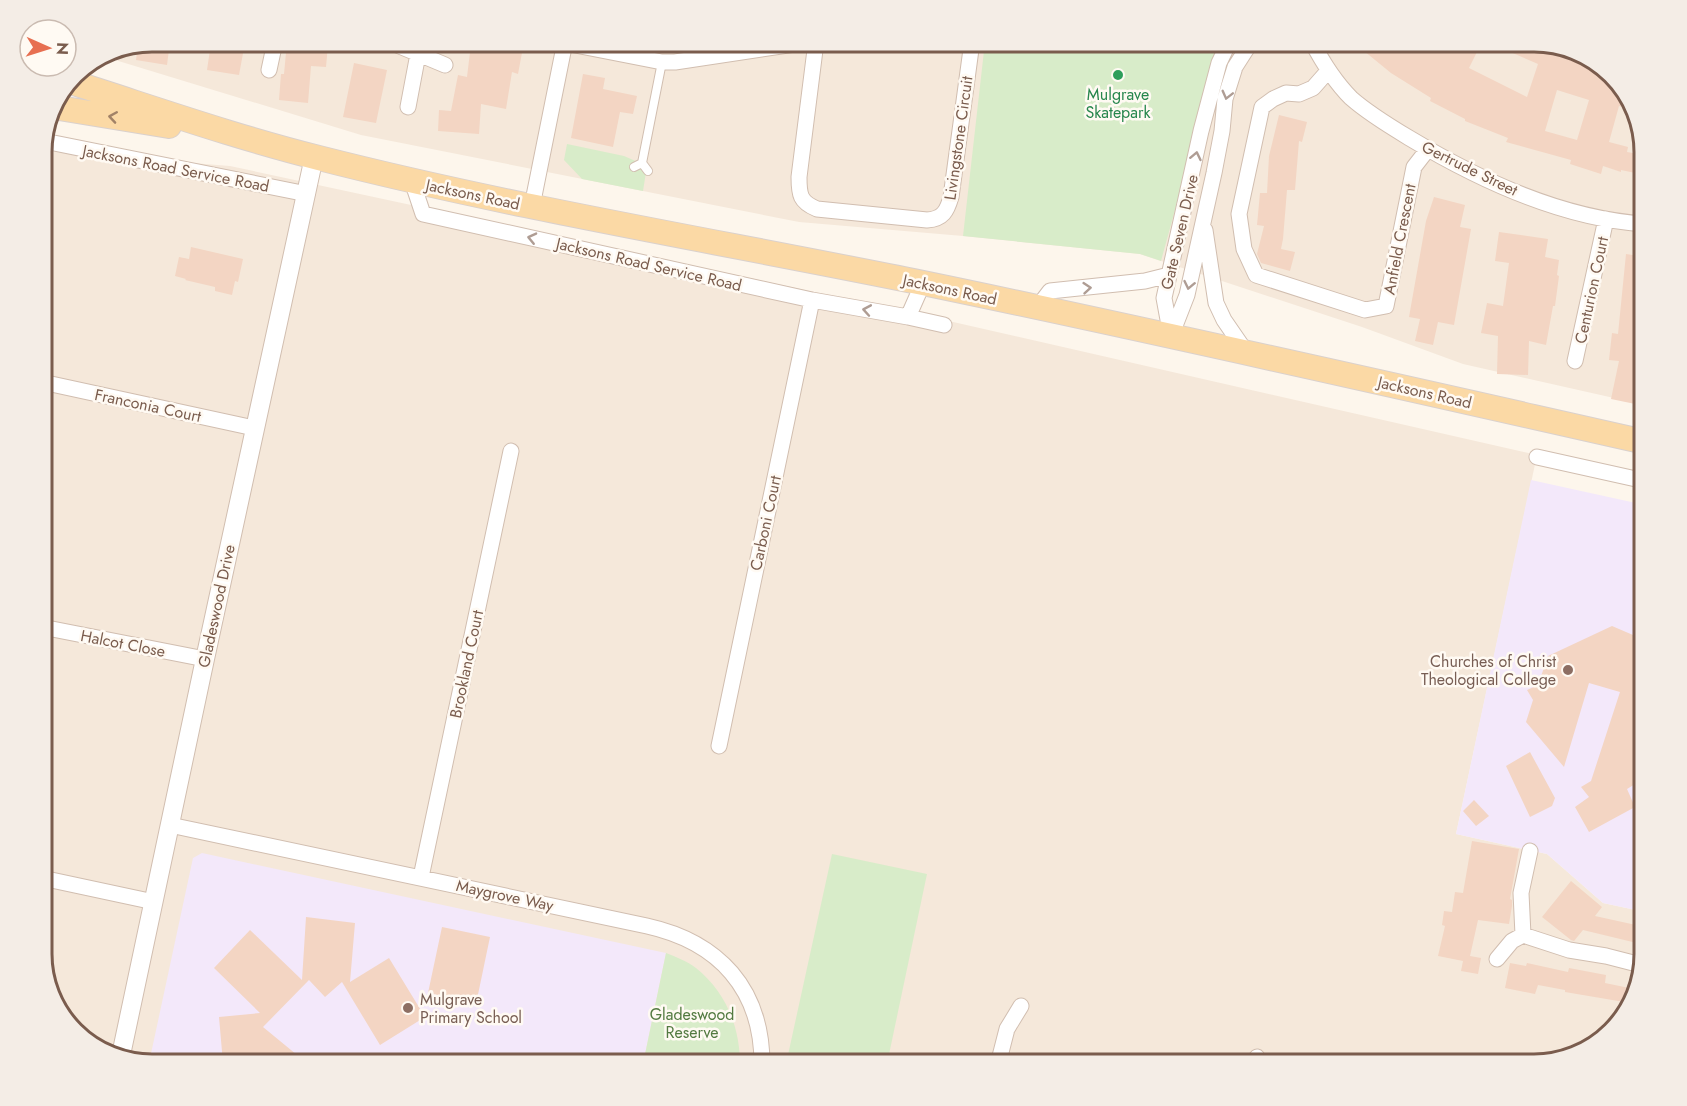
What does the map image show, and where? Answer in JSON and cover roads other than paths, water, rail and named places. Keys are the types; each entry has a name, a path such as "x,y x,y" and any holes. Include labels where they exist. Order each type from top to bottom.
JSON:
{"main road":[{"name":"Jacksons Road","path":"80,85 254,140 412,181 923,283 1246,352 1634,440"},
{"name":"Jacksons Road","path":"63,109 254,140"}],"street":[{"path":"269,70 273,52"},
{"path":"413,52 445,65"},
{"path":"532,206 563,52"},
{"path":"611,52 662,62 675,62 742,52"},
{"name":"Livingstone Circuit","path":"815,52 799,177 798,189 801,199 808,206 817,209 927,220 943,215 951,197 971,52"},
{"name":"Gate Seven Drive","path":"1171,336 1164,298 1201,131 1219,63 1224,52"},
{"name":"Gate Seven Drive","path":"1171,336 1185,302 1222,131 1225,99 1235,67 1245,52"},
{"name":"Gertrude Street","path":"1311,52 1352,98 1381,121 1490,182 1530,198 1577,212 1622,223 1634,224"},
{"name":"Gertrude Street","path":"1317,52 1325,66"},
{"path":"408,107 418,54"},
{"name":"Anfield Crescent","path":"1325,66 1312,88 1299,94 1286,93 1272,99 1262,107 1239,214 1244,249 1256,275 1365,310 1386,306 1414,167 1428,149"},
{"name":"Jacksons Road Service Road","path":"53,143 307,194"},
{"name":"Gladeswood Drive","path":"122,1048 204,659 314,157"},
{"name":"Jacksons Road Service Road","path":"412,181 423,214 812,300 944,325"},
{"name":"Gate Seven Drive","path":"1204,215 1216,303 1224,320 1246,352"},
{"name":"Centurion Court","path":"1575,361 1606,219"},
{"path":"1037,308 1050,291 1145,281 1169,275"},
{"path":"909,317 923,283"},
{"name":"Carboni Court","path":"719,746 812,300"},
{"name":"Franconia Court","path":"53,384 254,428"},
{"name":"Brookland Court","path":"421,877 511,451"},
{"path":"1536,458 1634,479"},
{"name":"Halcot Close","path":"53,629 204,659"},
{"name":"Maygrove Way","path":"170,825 665,930 691,940 718,959 735,978 748,998 759,1028 762,1054"},
{"path":"1523,934 1521,893 1530,851"},
{"path":"53,880 154,903"},
{"path":"1497,959 1512,941 1523,934"},
{"path":"1523,934 1569,950 1633,963"},
{"path":"1001,1054 1007,1029 1021,1006"}],"lane":[{"path":"648,171 638,165 662,62"}],"place":[{"name":"Mulgrave Skatepark","path":"1118,75"},
{"name":"Churches of Christ Theological College","path":"1568,670"},
{"name":"Mulgrave Primary School","path":"408,1008"}],"park label":[{"name":"Gladeswood Reserve","path":"692,1023"}]}
